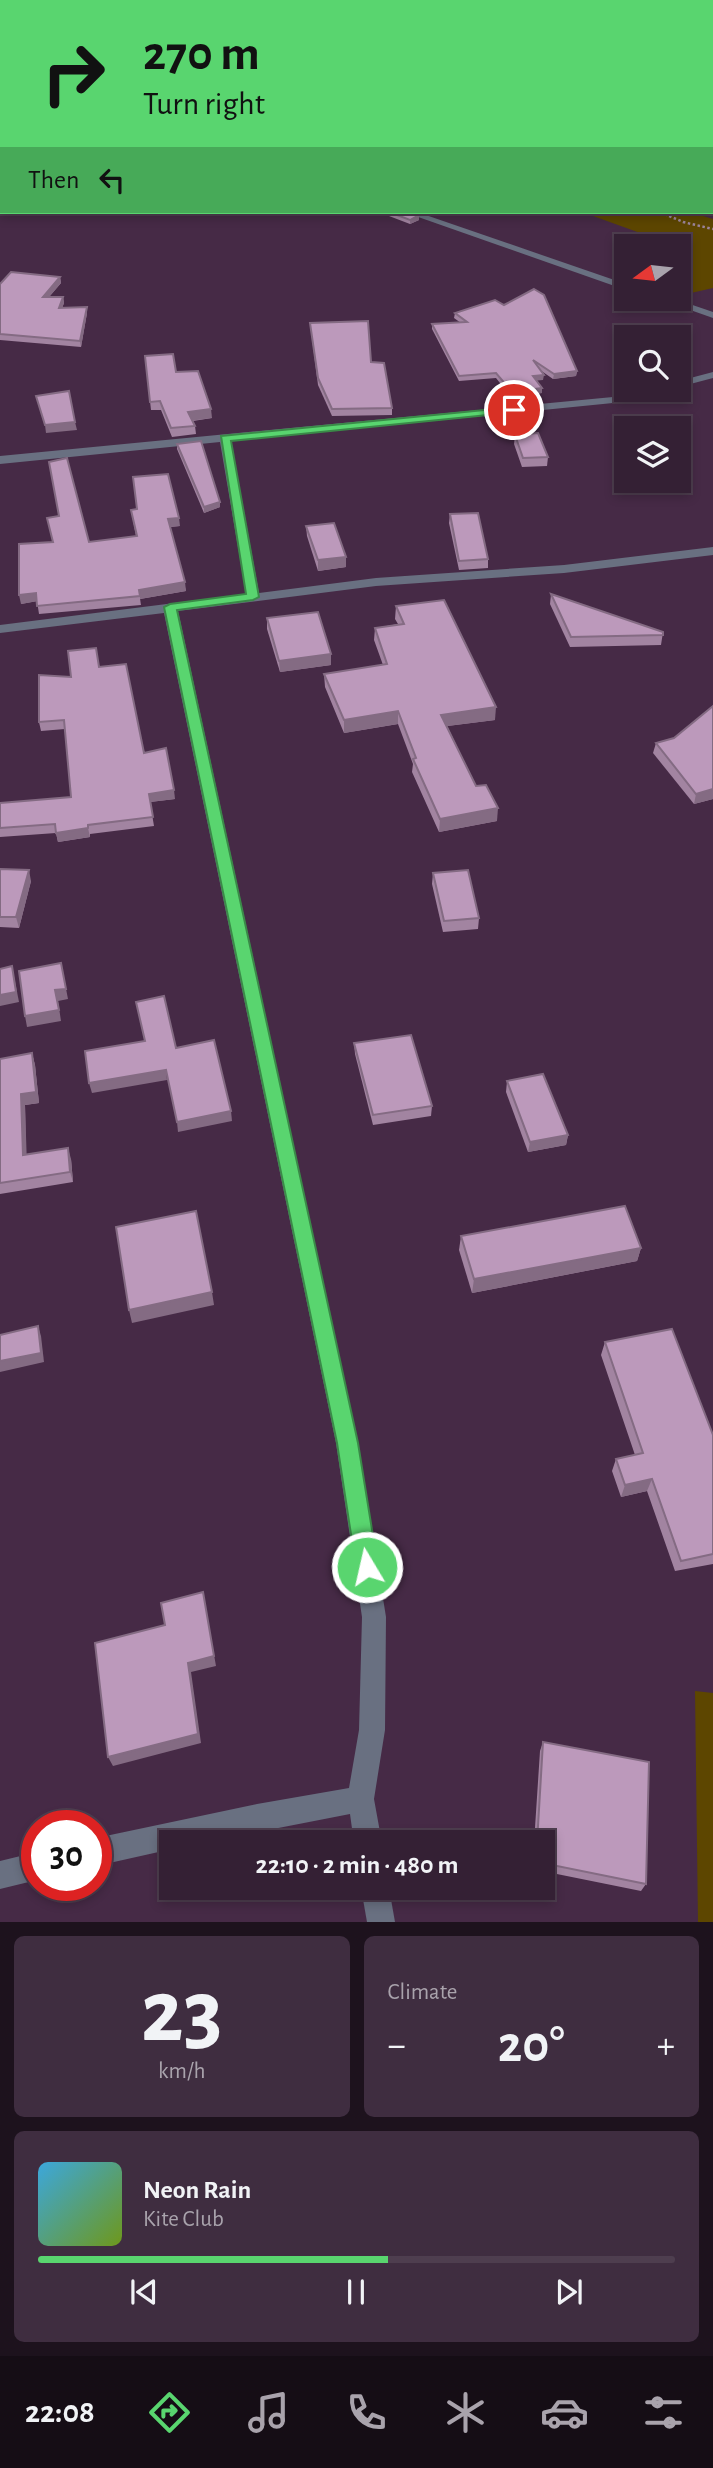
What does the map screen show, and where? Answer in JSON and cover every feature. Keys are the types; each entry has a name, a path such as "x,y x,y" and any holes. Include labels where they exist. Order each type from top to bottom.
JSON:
{"street":[{"path":"415,214 614,283"},
{"path":"691,308 713,315"},
{"path":"691,381 713,375"},
{"path":"0,460 614,400"},
{"path":"225,438 253,597"},
{"path":"0,629 376,582 564,569 713,551"},
{"path":"170,607 347,1443 374,1617 372,1730 361,1799 366,1830"},
{"path":"112,1849 257,1817 361,1799"},
{"path":"0,1875 21,1870"},
{"path":"377,1900 381,1922"}],"path":[{"path":"665,214 713,229"}],"shaded area":[{"path":"588,214 697,214 713,219 713,288 691,293 691,234 643,234"},
{"path":"695,1691 713,1693 713,1922 698,1922"}],"building":[{"path":"394,214 419,215 410,220"},
{"path":"11,272 60,277 43,297 63,297 59,308 87,307 80,341 0,334 0,284"},
{"path":"534,289 544,295 577,371 554,374 533,360 544,375 533,376 542,388 512,392 496,373 459,376 432,324 467,322 455,313 495,300 504,305"},
{"path":"368,321 371,362 384,363 392,408 332,409 318,378 310,323"},
{"path":"173,354 176,372 198,371 211,409 188,412 195,426 171,428 160,401 150,402 145,356"},
{"path":"69,391 75,422 45,425 36,396"},
{"path":"538,433 548,457 523,458 515,435"},
{"path":"201,441 220,502 204,507 177,444"},
{"path":"67,458 89,542 137,536 131,510 137,509 133,477 168,474 179,518 168,519 185,582 139,590 140,596 37,606 36,593 19,595 19,544 53,542 47,518 59,516 49,462"},
{"path":"478,513 488,559 459,561 450,514"},
{"path":"334,523 346,557 318,560 306,526"},
{"path":"551,594 663,632 663,635 571,637"},
{"path":"444,600 496,707 441,715 476,786 486,785 498,808 440,819 413,759 416,758 398,711 344,720 324,674 387,664 375,628 404,624 396,606"},
{"path":"318,612 331,654 279,661 267,618"},
{"path":"96,648 99,667 126,664 144,753 166,748 174,790 149,794 153,817 88,825 88,828 56,833 55,824 0,828 0,803 71,797 64,720 39,722 39,675 71,677 68,651"},
{"path":"713,706 713,789 696,794 656,743 674,738"},
{"path":"0,869 29,870 16,917 0,917"},
{"path":"468,870 479,918 444,921 433,873"},
{"path":"61,963 66,989 55,990 59,1010 25,1016 19,971"},
{"path":"12,966 16,992 0,995 0,969"},
{"path":"164,996 176,1048 214,1040 231,1111 177,1122 166,1070 89,1083 85,1051 145,1041 136,1002"},
{"path":"411,1035 432,1106 373,1115 354,1043"},
{"path":"32,1053 36,1092 21,1094 23,1155 68,1148 70,1172 0,1183 0,1059"},
{"path":"543,1074 568,1135 530,1142 507,1081"},
{"path":"625,1206 641,1248 474,1279 461,1236"},
{"path":"196,1211 212,1292 129,1310 116,1227"},
{"path":"38,1326 41,1353 0,1361 0,1335"},
{"path":"672,1329 713,1435 713,1554 681,1561 652,1479 625,1485 616,1459 643,1453 605,1342"},
{"path":"203,1592 214,1656 188,1663 198,1734 108,1757 95,1643 165,1625 161,1603"},
{"path":"543,1742 649,1762 646,1884 555,1866 555,1830 538,1830"}],"route":[{"path":"367,1567 347,1443 170,607 253,597 225,438 514,410"}]}
